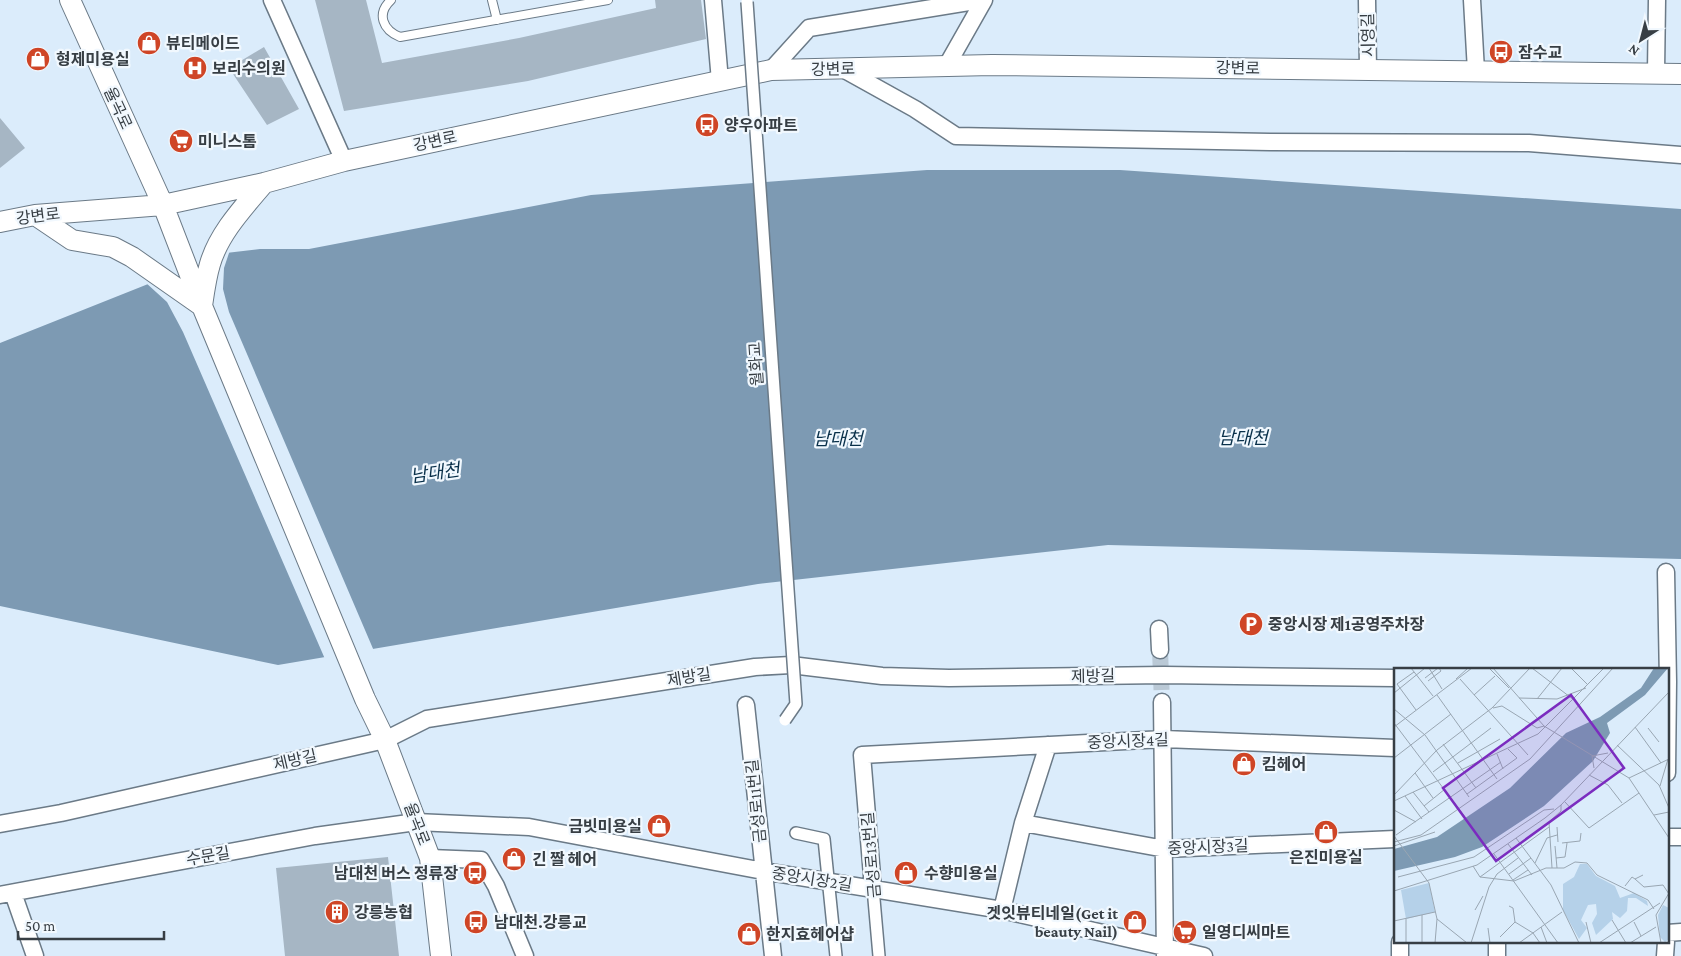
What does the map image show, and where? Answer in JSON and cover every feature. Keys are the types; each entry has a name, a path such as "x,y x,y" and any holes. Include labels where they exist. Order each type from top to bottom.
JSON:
{"street":[{"name":"율곡로","path":"70,0 165,210 202,306 365,699 385,740 430,858 441,956"},
{"path":"272,0 344,161"},
{"path":"713,0 720,81"},
{"path":"771,70 809,28 980,0"},
{"path":"946,67 984,0"},
{"name":"시영길","path":"1367,0 1368,70"},
{"path":"1472,0 1476,72"},
{"path":"1656,72 1657,0"},
{"name":"월화교","path":"747,1 796,704 785,720"},
{"name":"강변로","path":"0,222 35,215 165,210 344,161 771,70 992,65 1476,72 1656,72 1681,74"},
{"path":"843,69 915,109 956,136 1260,142 1529,143 1681,156"},
{"path":"35,215 72,240 113,247 126,254 202,306 210,264 217,247 231,223 264,183"},
{"path":"1666,572 1672,682 1668,755"},
{"path":"1158,629 1160,650"},
{"name":"제방길","path":"0,824 61,813 385,740 427,718 755,667 791,666 882,676 949,678 1164,674 1394,678"},
{"path":"1162,702 1164,739 1165,951"},
{"name":"금성로11번길","path":"746,705 773,956"},
{"name":"중앙시장4길","path":"862,755 1164,739 1394,748"},
{"path":"1002,910 1023,823 1048,745"},
{"name":"금성로13번길","path":"862,755 879,956"},
{"name":"중앙시장2길","path":"416,822 528,827 763,871 1002,910 1165,951 1204,956"},
{"name":"수문길","path":"6,894 315,836 416,822"},
{"name":"중앙시장3길","path":"1023,823 1164,849 1394,839"},
{"path":"796,833 824,839 836,956"},
{"path":"1668,837 1681,837"},
{"path":"430,858 480,860 496,886 525,956"},
{"path":"6,894 35,956"},
{"path":"1668,933 1681,932"}],"lane":[{"path":"391,0 385,6 382,16 385,26 391,33 400,37 608,0"},
{"path":"492,0 497,20"}],"water":[{"name":"남대천","path":"927,170 1120,170 1681,209 1681,559 1108,545 758,584 278,665 0,606 0,343 226,253 260,249 309,249 591,195"}],"pier":[{"path":"225,250 230,250 224,268 223,289 229,312 374,651 325,659 183,332 167,302 145,282"}],"building":[{"path":"315,0 366,0 382,63 519,38 656,8 655,0 701,0 706,39 528,81 344,111"},
{"path":"264,47 299,109 267,125 229,68"},
{"path":"0,118 25,148 0,168"},
{"name":"강릉농협","path":"388,857 399,956 285,956 276,868"}],"tunnel":[{"path":"1160,650 1162,702"}],"place":[{"name":"뷰티메이드","path":"149,43"},
{"name":"잠수교","path":"1501,52"},
{"name":"형제미용실","path":"38,59"},
{"name":"보리수의원","path":"195,68"},
{"name":"양우아파트","path":"707,125"},
{"name":"미니스톰","path":"181,141"},
{"name":"중앙시장 제1공영주차장","path":"1251,624"},
{"name":"킴헤어","path":"1244,764"},
{"name":"금빗미용실","path":"659,826"},
{"name":"은진미용실","path":"1326,832"},
{"name":"긴 짤 헤어","path":"514,859"},
{"name":"남대천 버스 정류장","path":"475,873"},
{"name":"수향미용실","path":"906,873"},
{"name":"강릉농협","path":"337,912"},
{"name":"남대천.강릉교","path":"476,922"},
{"name":"겟잇뷰티네일(Get it beauty Nail)","path":"1135,922"},
{"name":"일영디씨마트","path":"1185,932"},
{"name":"한지효헤어샵","path":"749,934"}]}
